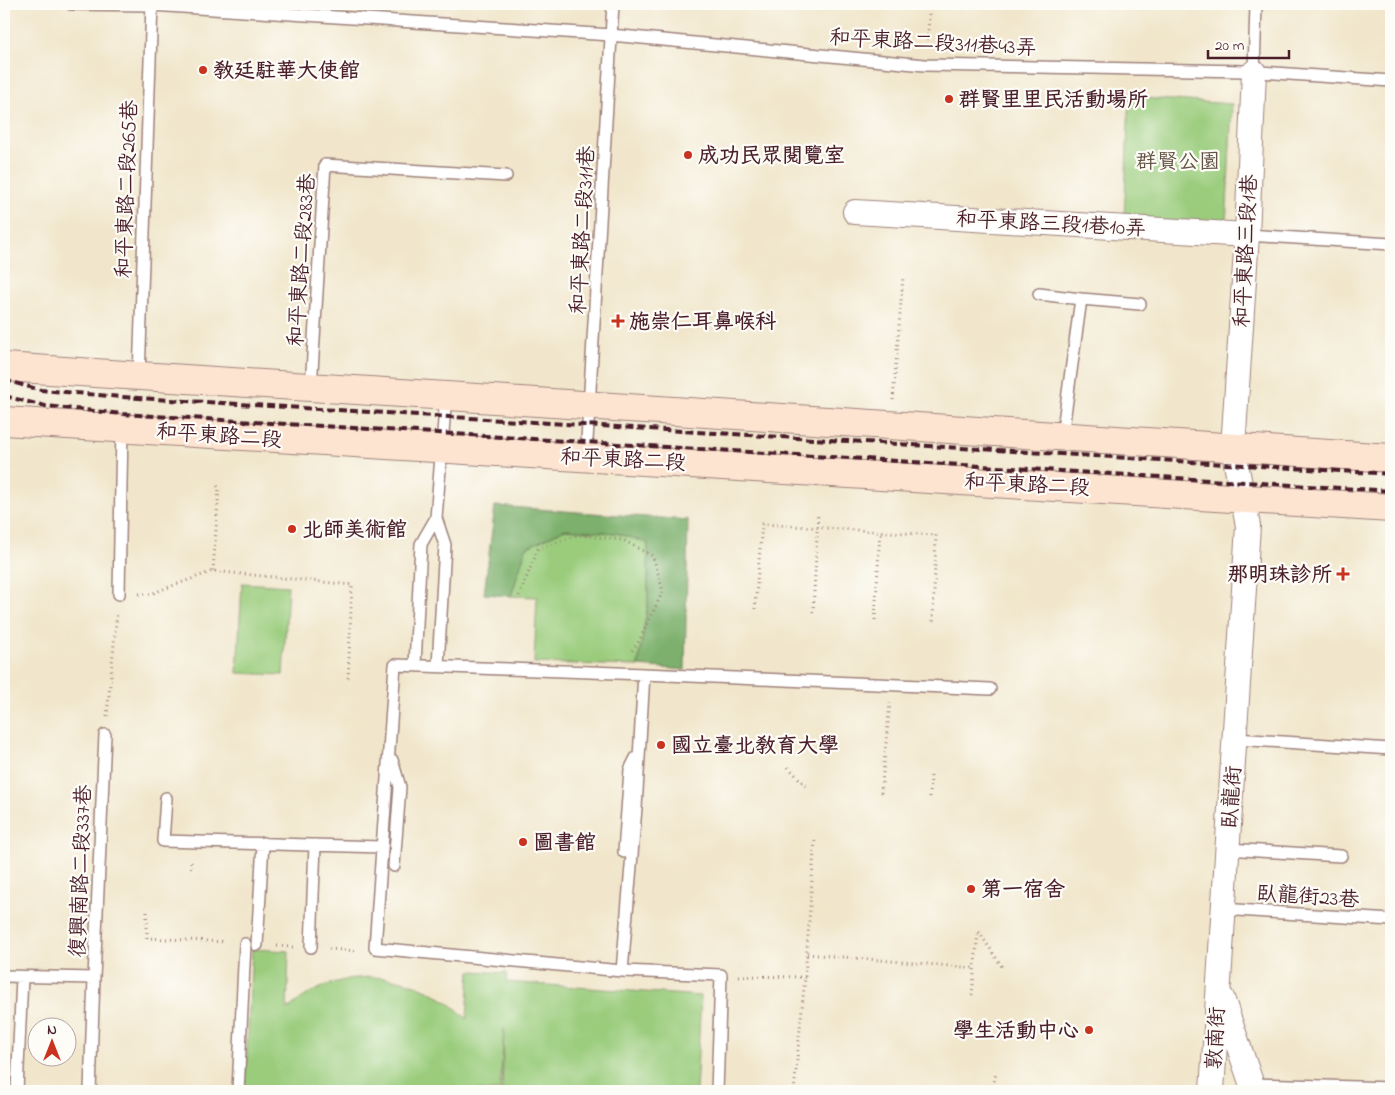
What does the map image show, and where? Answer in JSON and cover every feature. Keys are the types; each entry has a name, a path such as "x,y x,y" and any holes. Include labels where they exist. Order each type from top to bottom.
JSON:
{"main road":[{"path":"4,367 1391,458"},
{"name":"和平東路二段","path":"4,421 1242,497 1391,508"}],"street":[{"name":"和平東路三段1巷","path":"1242,497 1233,448 1247,234 1254,72"},
{"name":"和平東路三段1巷10弄","path":"855,212 1247,234"},
{"name":"臥龍街","path":"1242,497 1248,526 1217,985 1253,1088"},
{"name":"敦南街","path":"1212,1091 1217,985"}],"lane":[{"name":"和平東路二段311巷43弄","path":"71,4 152,5 611,35 925,65 1254,72 1391,81"},
{"name":"和平東路二段311巷","path":"586,457 613,4"},
{"name":"和平東路三段1巷","path":"1254,72 1256,4"},
{"name":"和平東路二段265巷","path":"139,376 152,5"},
{"name":"和平東路二段283巷","path":"311,388 325,165 506,176"},
{"path":"1247,234 1391,244"},
{"path":"1039,294 1140,304"},
{"path":"1062,436 1080,299"},
{"path":"438,666 445,545 436,518 446,396"},
{"path":"119,594 122,429"},
{"path":"415,665 421,544 436,518"},
{"path":"716,1091 721,975 622,971 375,948 395,664 990,689"},
{"path":"622,971 636,808 644,674"},
{"name":"復興南路二段337巷","path":"4,976 94,978 105,734"},
{"path":"1235,739 1391,749"},
{"path":"389,751 400,787 394,866"},
{"path":"624,852 630,770 638,754"},
{"path":"166,798 163,841 382,847"},
{"path":"257,945 263,844"},
{"path":"311,948 314,845"},
{"path":"1227,849 1341,856"},
{"name":"臥龍街23巷","path":"1222,909 1391,920"},
{"path":"238,1091 245,944"},
{"path":"17,1091 22,977"},
{"path":"90,1091 94,978"},
{"path":"1253,1088 1391,1088"}],"path":[{"path":"925,65 930,4"},
{"path":"892,425 903,277"},
{"path":"213,571 218,488 215,483"},
{"path":"812,612 818,516"},
{"path":"754,609 762,524 936,535 933,622"},
{"path":"876,620 880,531"},
{"path":"519,596 538,549 578,534 623,540 653,556 663,591 638,643 616,673"},
{"path":"105,734 119,594 150,594 213,571 352,585 348,681"},
{"path":"881,793 891,685"},
{"path":"788,767 806,786"},
{"path":"930,797 932,775"},
{"path":"794,1091 807,954 815,838"},
{"path":"190,856 192,871"},
{"path":"147,912 147,938 245,944"},
{"path":"972,995 978,932 1002,968"},
{"path":"190,940 191,934"},
{"path":"807,954 974,968"},
{"path":"721,975 805,977"},
{"path":"992,1091 996,1073"}],"green space":[{"name":"群賢公園","path":"1129,97 1232,104 1226,226 1124,222"},
{"path":"495,506 688,520 685,670 638,666 648,603 648,543 616,533 565,529 526,548 511,596 484,594"},
{"path":"565,529 616,533 648,543 648,603 638,666 534,663 537,597 511,596 526,548"},
{"path":"242,583 288,586 283,675 237,673"},
{"path":"252,949 289,951 287,1010 308,995 331,984 354,978 378,977 402,981 426,989 447,1002 467,1019 470,971 507,973 506,982 701,996 696,1091 502,1091 504,1029 500,1091 245,1091"}],"railway":[{"path":"4,380 41,390 122,397 1391,474"},
{"path":"4,396 45,406 123,414 1391,491"}],"place":[{"name":"教廷駐華大使館","path":"203,70"},
{"name":"群賢里里民活動場所","path":"949,99"},
{"name":"成功民眾閱覽室","path":"688,155"},
{"name":"施崇仁耳鼻喉科","path":"618,321"},
{"name":"北師美術館","path":"292,529"},
{"name":"那明珠診所","path":"1343,574"},
{"name":"國立臺北教育大學","path":"661,745"},
{"name":"圖書館","path":"523,842"},
{"name":"第一宿舍","path":"971,889"},
{"name":"學生活動中心","path":"1089,1030"}]}
